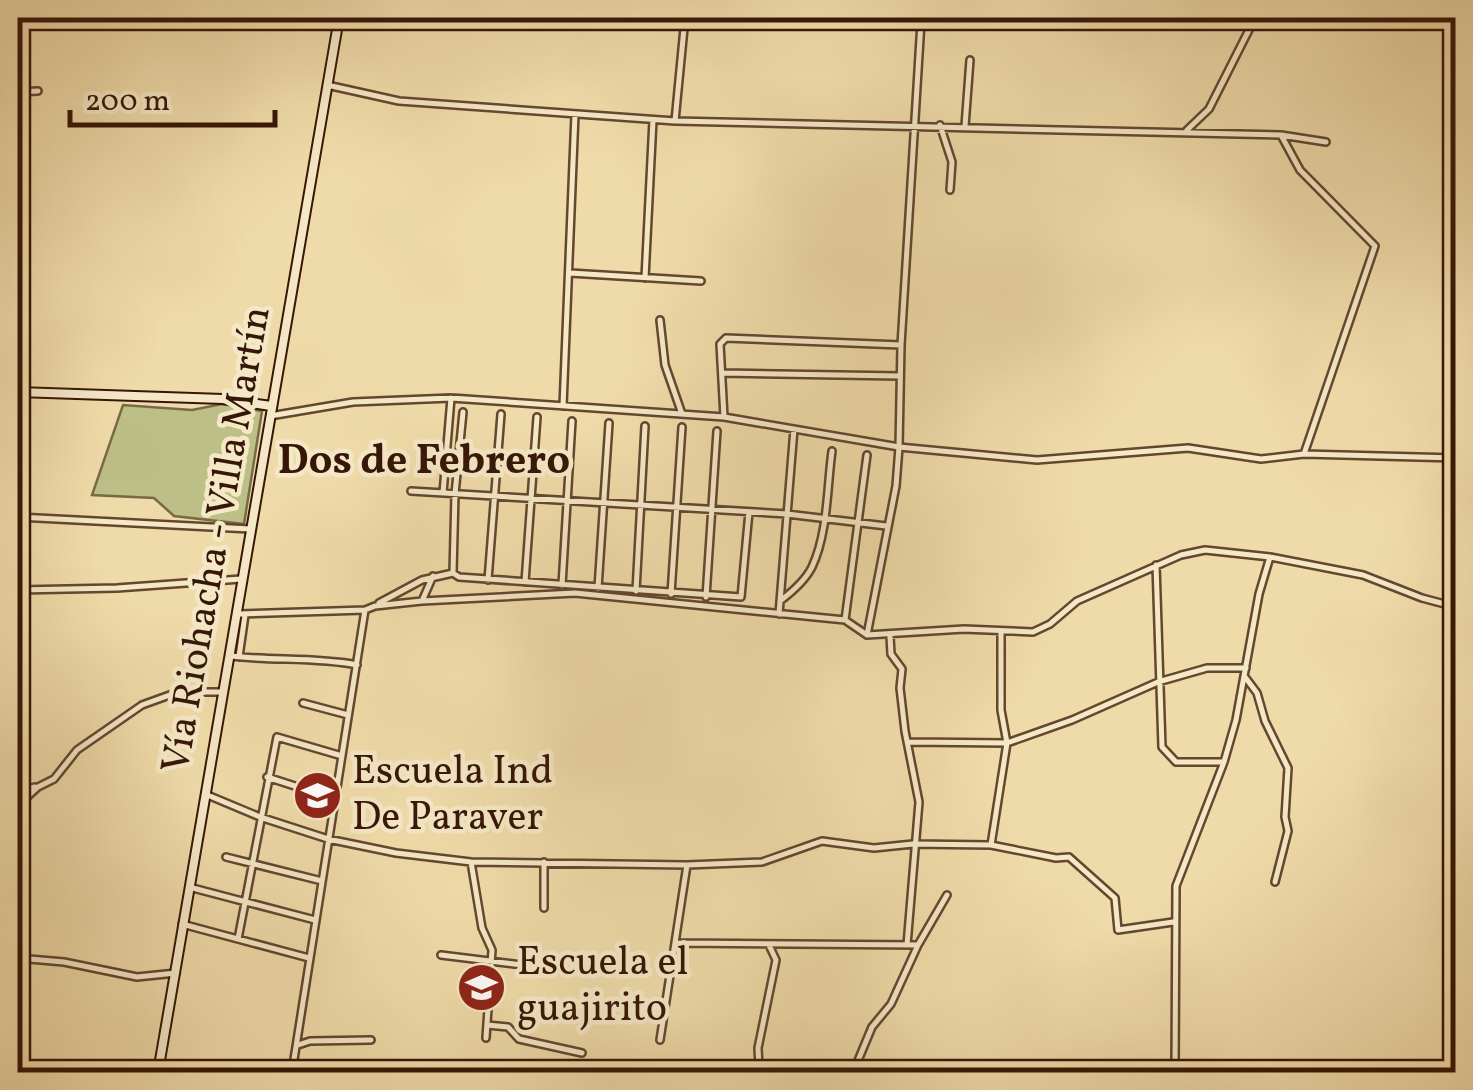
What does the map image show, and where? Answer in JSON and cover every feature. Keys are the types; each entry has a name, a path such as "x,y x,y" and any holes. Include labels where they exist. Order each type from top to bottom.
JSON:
{"main road":[{"name":"Vía Riohacha - Villa Martín","path":"158,1072 228,655 240,614 241,578 339,18"},
{"path":"18,392 182,397 271,410"}],"street":[{"path":"674,121 685,18"},
{"path":"867,635 900,447 900,345 913,125 921,22 927,18"},
{"path":"1185,132 1209,109 1256,18"},
{"path":"965,126 970,60"},
{"path":"327,85 399,101 653,120 1281,134 1326,142"},
{"path":"18,92 38,90"},
{"path":"563,406 575,114"},
{"path":"645,278 653,120"},
{"path":"940,126 952,162 950,190"},
{"path":"1281,134 1300,170 1375,246 1304,454"},
{"path":"568,274 702,281"},
{"path":"660,320 665,365 682,414"},
{"path":"724,417 720,344 726,338 900,345"},
{"path":"722,373 900,376"},
{"path":"271,410 451,398 724,417 900,447 1037,460 1188,448 1261,459 1304,454 1456,458"},
{"path":"442,493 451,398"},
{"path":"453,573 463,412"},
{"path":"488,580 501,414"},
{"path":"525,582 537,418"},
{"path":"562,586 572,421"},
{"path":"598,588 609,423"},
{"path":"636,591 645,426"},
{"path":"671,594 682,427"},
{"path":"779,614 794,429"},
{"path":"706,597 717,431"},
{"path":"780,602 812,567 832,451"},
{"path":"845,620 868,455"},
{"path":"411,491 787,514 887,526"},
{"path":"239,657 240,614 366,610 411,584 453,573 488,580 741,598 749,512"},
{"path":"18,517 250,529"},
{"path":"374,606 575,593 845,620 867,635 964,629 1032,632 1050,624 1077,601 1181,554 1205,550 1270,556 1363,575 1422,598 1456,606"},
{"path":"1175,1072 1176,886 1224,762 1270,556"},
{"path":"1156,565 1162,747 1176,762 1224,762"},
{"path":"422,601 433,576"},
{"path":"18,590 241,578"},
{"path":"292,1072 366,610"},
{"path":"991,845 1007,743 1001,710 1000,631"},
{"path":"890,636 891,654 902,669 900,688 913,783 920,802 906,945"},
{"path":"228,655 357,665"},
{"path":"909,742 1007,743 1158,682 1207,668 1246,668"},
{"path":"1245,677 1257,693 1264,721 1288,768 1288,831 1275,882"},
{"path":"18,791 54,779 77,750 142,705 178,692 222,692"},
{"path":"302,703 348,716"},
{"path":"238,939 277,737 342,756"},
{"path":"267,778 335,799"},
{"path":"18,805 38,787"},
{"path":"205,794 328,839 396,853 471,862 686,865 762,862 822,842 874,848 991,845 1056,858 1070,857 1115,898 1118,930 1174,922"},
{"path":"226,856 322,881"},
{"path":"471,862 482,928 492,950 486,1038"},
{"path":"544,862 544,908"},
{"path":"660,1040 686,865"},
{"path":"189,887 316,920"},
{"path":"847,1072 857,1063 872,1026 891,1004 918,945 948,895"},
{"path":"182,924 310,958"},
{"path":"676,943 918,945"},
{"path":"759,1066 758,1048 776,960 769,945"},
{"path":"442,954 562,970"},
{"path":"18,958 137,976 176,973"},
{"path":"487,1025 508,1027 519,1039 547,1048 582,1053"},
{"path":"298,1045 310,1041 370,1040"}],"green space":[{"path":"222,404 262,411 244,524 174,516 154,498 92,495 123,405 192,410"}],"place":[{"name":"Escuela Ind De Paraver","path":"317,796"},
{"name":"Escuela el guajirito","path":"482,987"}],"district":[{"name":"Dos de Febrero","path":"424,462"}]}
